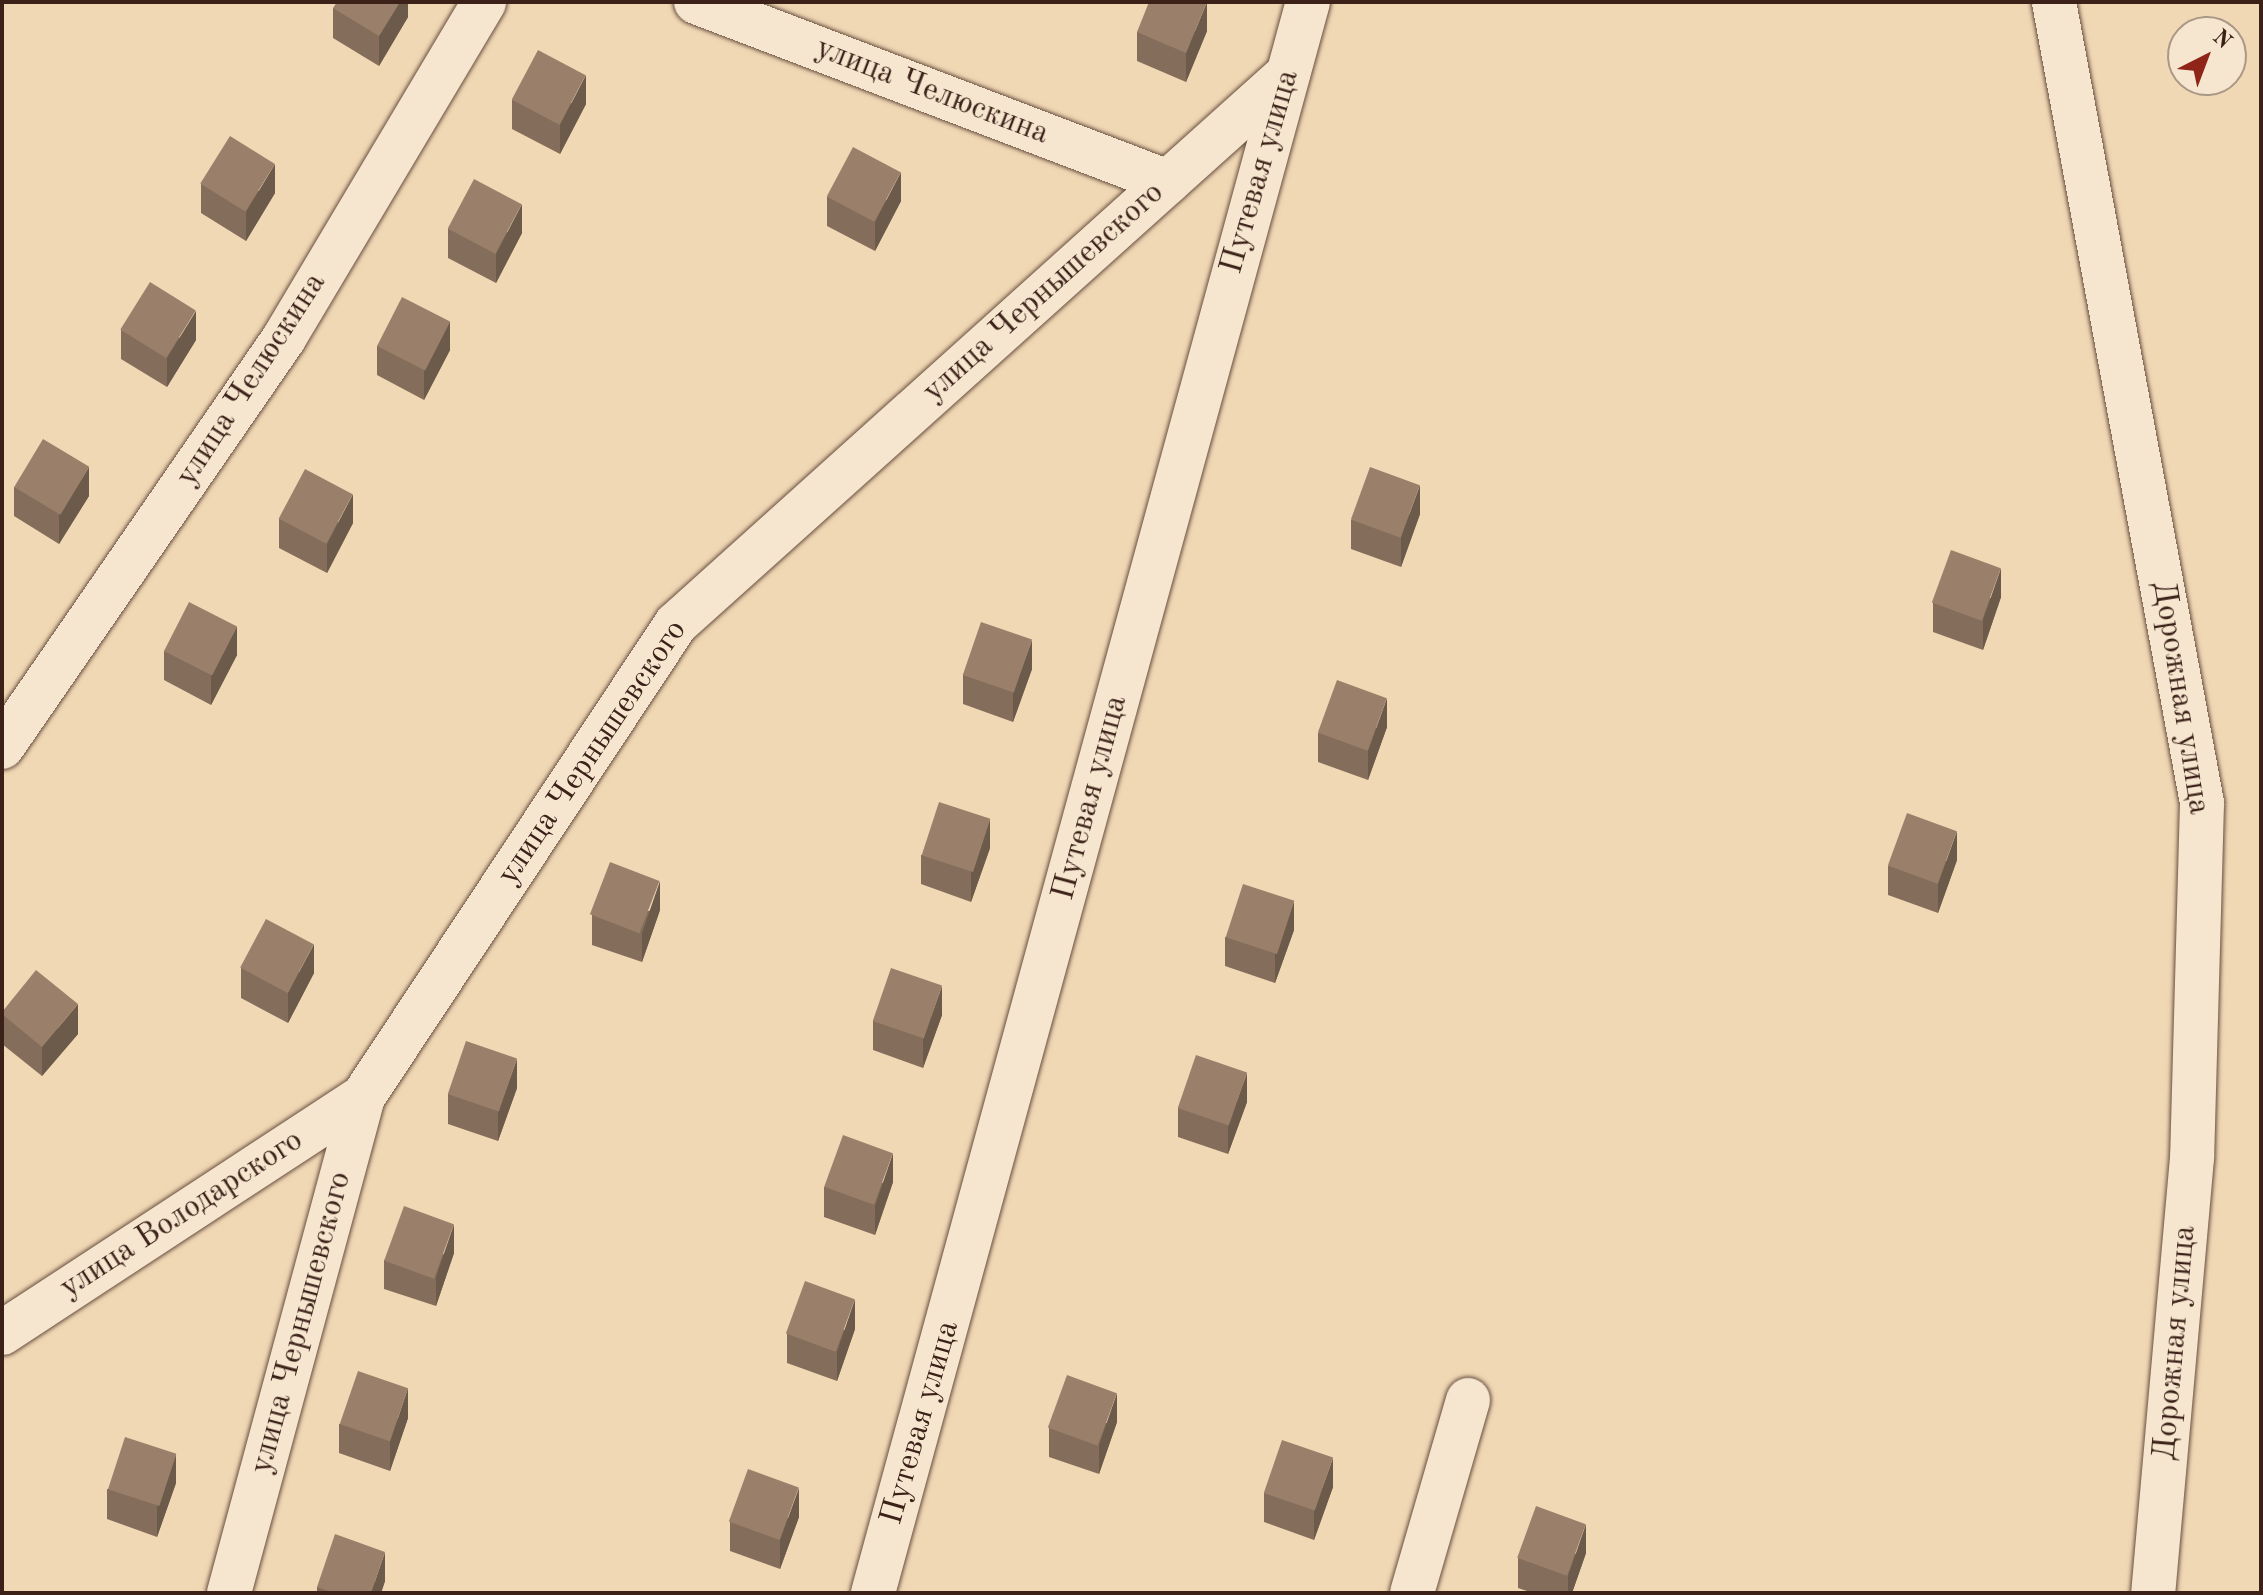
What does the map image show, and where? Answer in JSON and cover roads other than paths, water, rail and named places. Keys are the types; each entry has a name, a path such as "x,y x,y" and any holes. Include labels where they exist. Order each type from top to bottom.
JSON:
{"street":[{"name":"улица Челюскина","path":"2,747 284,338 484,2"},
{"name":"улица Челюскина","path":"696,2 1168,182"},
{"name":"Путевая улица","path":"873,1593 1308,2"},
{"name":"Дорожная улица","path":"2054,2 2202,803 2192,1158 2153,1593"},
{"name":"улица Чернышевского","path":"229,1593 363,1097 676,624 1288,74"},
{"name":"улица Володарского","path":"2,1333 363,1097"},
{"path":"1412,1593 1468,1400"}]}
